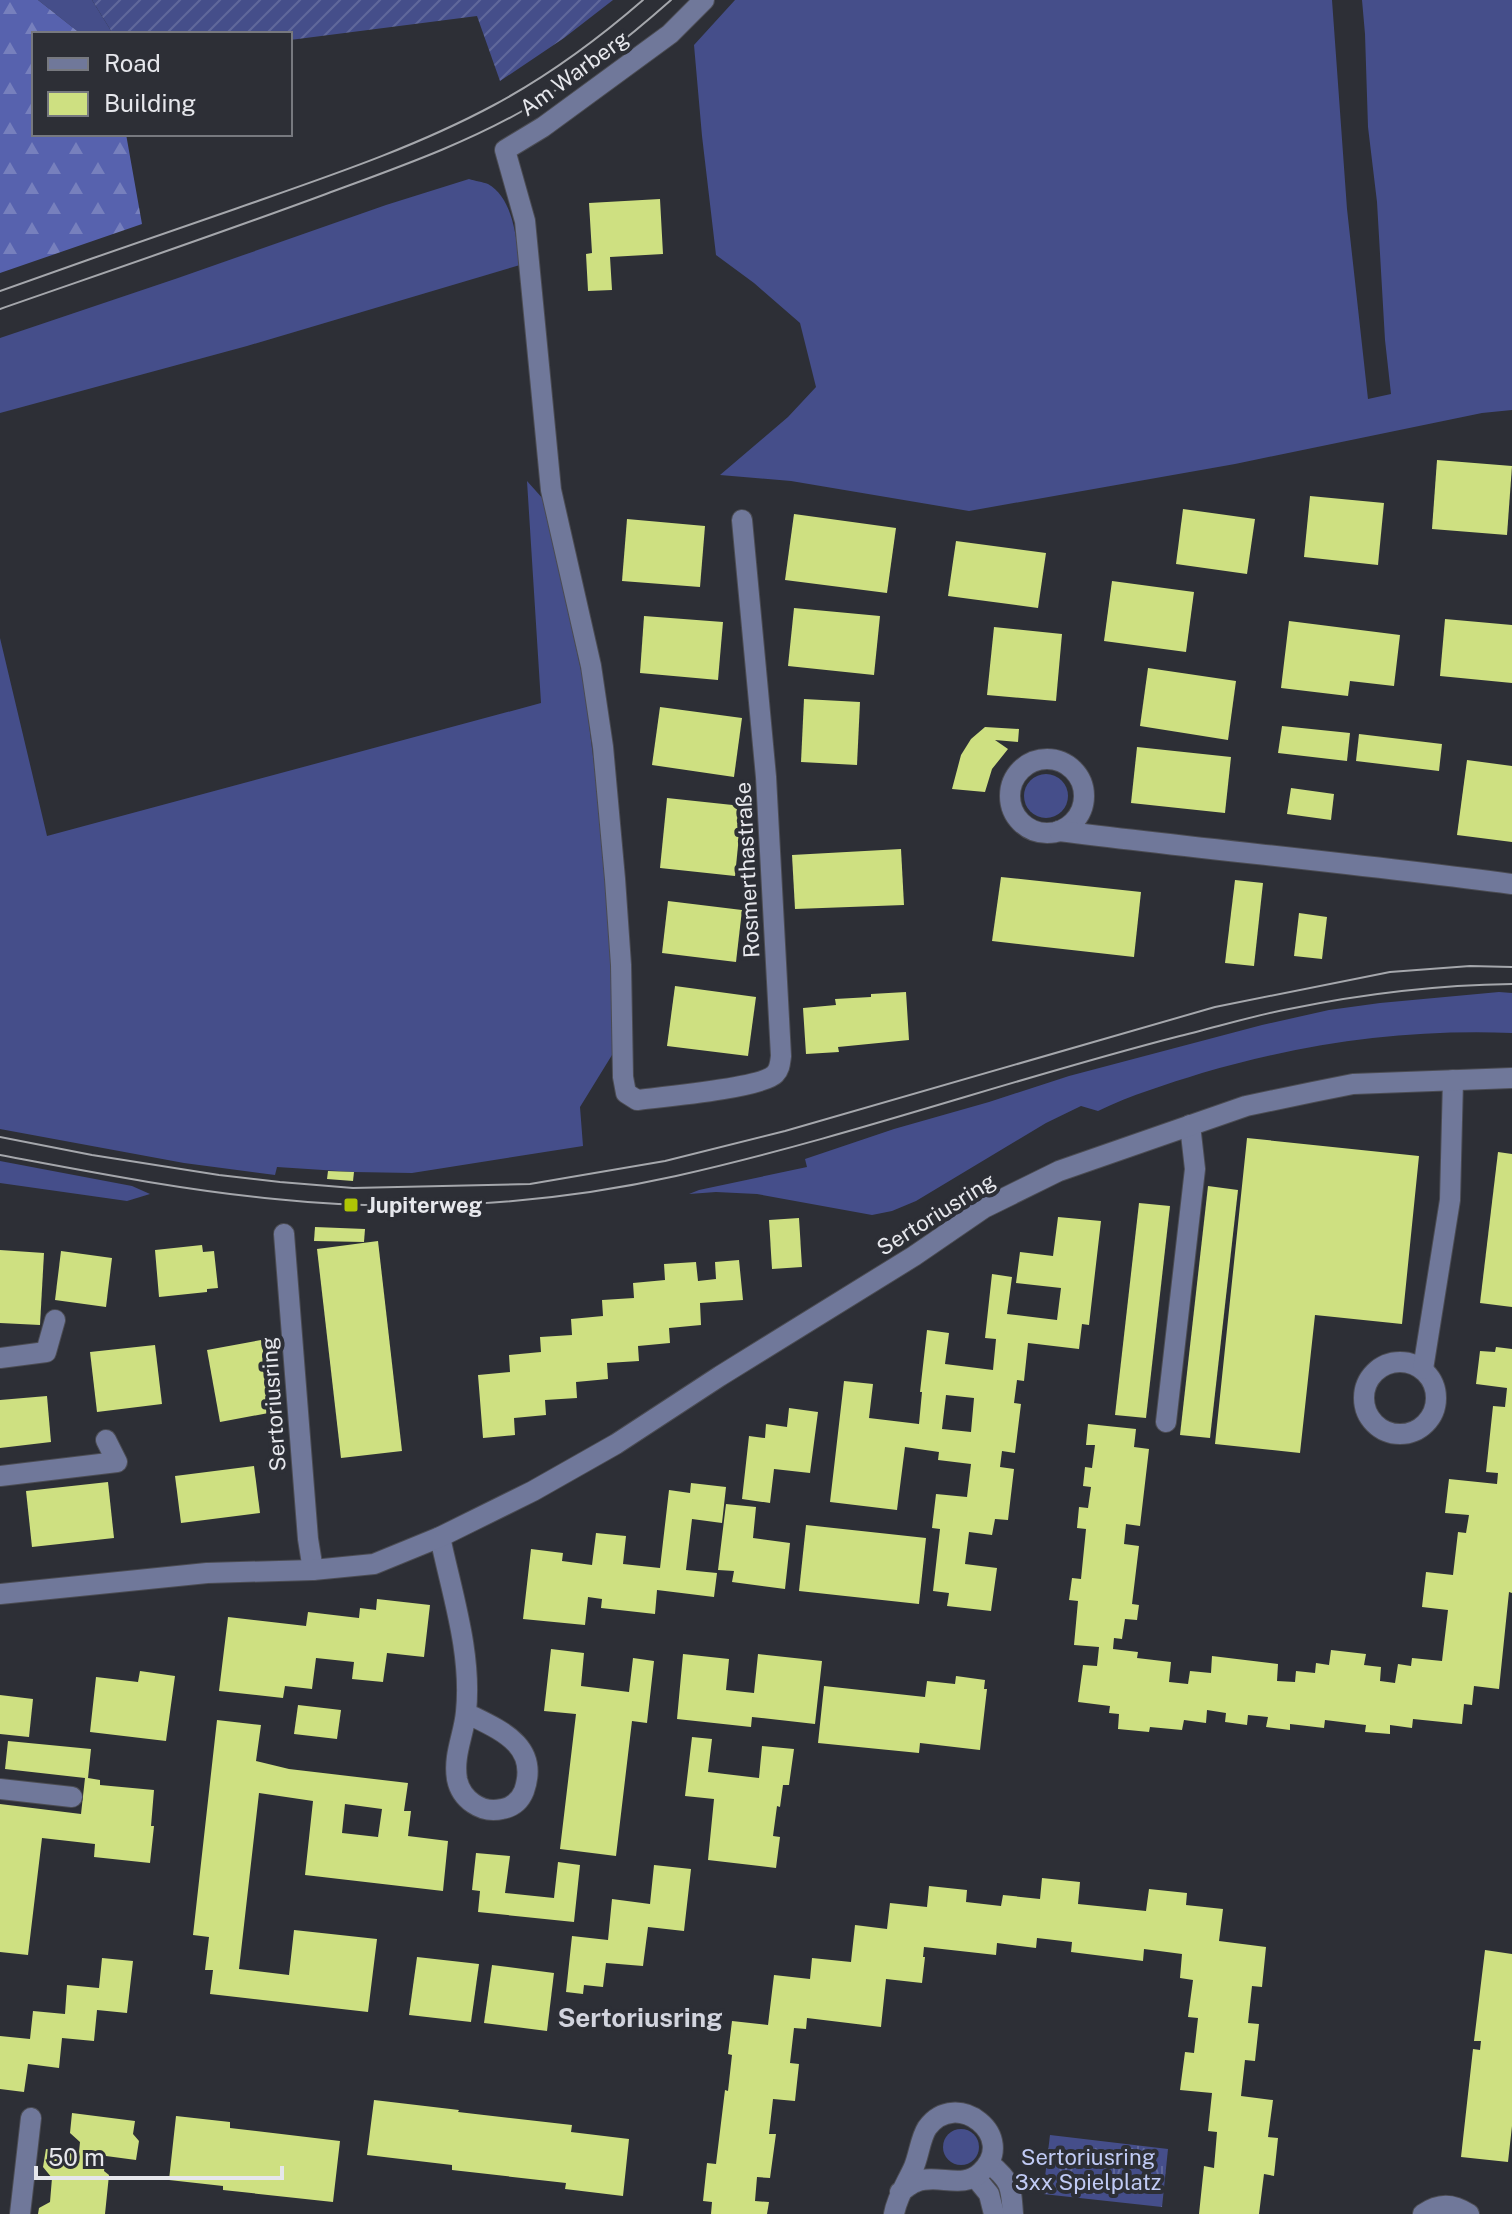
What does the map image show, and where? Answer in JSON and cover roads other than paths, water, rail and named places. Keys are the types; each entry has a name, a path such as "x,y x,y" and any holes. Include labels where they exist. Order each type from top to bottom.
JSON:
{"street":[{"name":"Am Warberg","path":"637,1100 626,1093 623,1077 618,922 603,747 591,666 551,490 525,221 505,150 543,127 670,34 704,0"},
{"name":"Rosmerthastraße","path":"637,1100 757,1082 774,1076 779,1068 776,931 766,777 742,520"},
{"path":"1059,831 1512,884"},
{"name":"Sertoriusring","path":"0,1594 207,1573 313,1570 374,1564 440,1537 533,1491 616,1444 914,1256 984,1208 1059,1171 1246,1106 1353,1084 1512,1078"},
{"path":"1423,1369 1450,1200 1453,1080"},
{"path":"1166,1422 1195,1169 1190,1125"},
{"name":"Sertoriusring","path":"284,1234 313,1570"},
{"path":"0,1358 46,1352 55,1320"},
{"path":"0,1476 117,1462 106,1440"},
{"path":"440,1537 465,1649 466,1713 456,1756 457,1780 466,1798 480,1809 495,1811 510,1807 521,1799 529,1777 520,1745 466,1713"},
{"path":"0,1789 72,1797"},
{"path":"894,2214 900,2192 913,2168 928,2126 955,2113 969,2114 981,2121 989,2131 993,2142 982,2170 966,2180 915,2182 900,2192"},
{"path":"20,2214 31,2118"},
{"path":"982,2170 994,2214"},
{"path":"982,2170 1005,2176 1011,2192 1013,2214"},
{"path":"1423,2214 1433,2207 1447,2204 1469,2214"}],"tram line":[{"path":"0,291 334,174 463,121 553,70 643,0"},
{"path":"0,309 326,194 481,132 568,82 621,43 671,0"},
{"path":"0,1137 92,1155 280,1182 353,1188 530,1184 665,1161 785,1131 1215,1007 1390,972 1470,966 1512,967"},
{"path":"0,1155 172,1186 275,1199 426,1206 527,1200 627,1186 739,1161 1114,1054 1275,1012 1400,991 1512,984"}],"place":[{"name":"Jupiterweg","path":"351,1205"}],"district":[{"name":"Sertoriusring","path":"640,2018"}],"park label":[{"name":"Sertoriusring 3xx Spielplatz","path":"1088,2170"}]}
